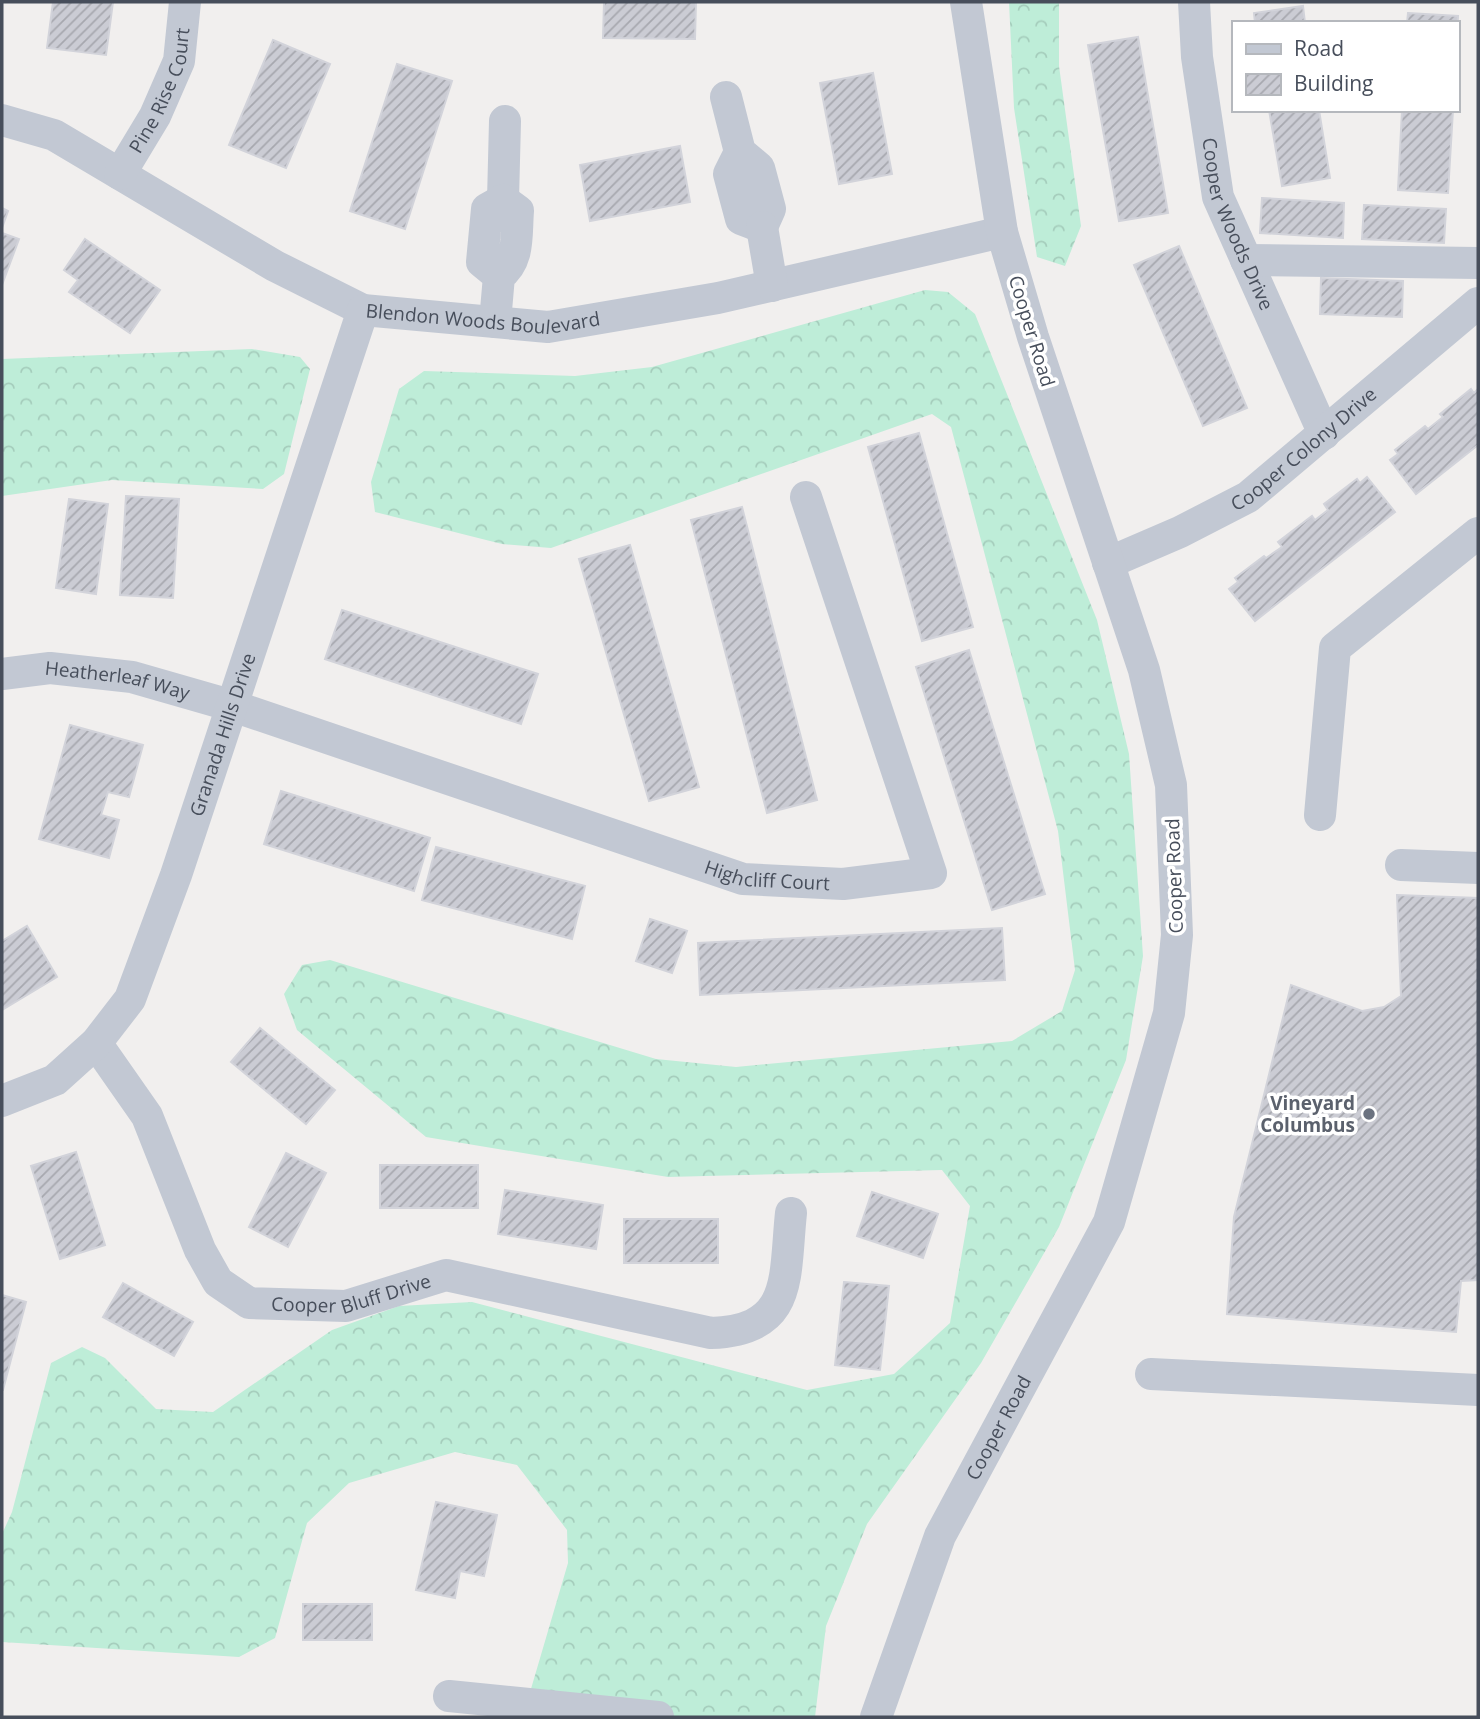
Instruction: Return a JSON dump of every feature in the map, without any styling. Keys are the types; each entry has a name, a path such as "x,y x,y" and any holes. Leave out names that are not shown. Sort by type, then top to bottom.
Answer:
{"street":[{"name":"Pine Rise Court","path":"120,174 155,116 179,61 186,2"},
{"name":"Cooper Road","path":"876,1717 940,1536 1109,1222 1169,1013 1177,935 1171,785 1144,670 1033,337 1002,232 966,2"},
{"name":"Cooper Woods Drive","path":"1194,2 1197,57 1218,197 1324,434"},
{"path":"726,97 740,152 729,174 741,219 762,227 772,286"},
{"name":"Blendon Woods Boulevard","path":"2,120 54,135 275,265 363,310 548,327 718,298 1002,232"},
{"path":"495,322 499,276 510,268 514,258 518,211 503,200 505,121"},
{"path":"1246,260 1478,262"},
{"name":"Cooper Colony Drive","path":"1108,563 1180,532 1248,497 1478,303"},
{"name":"Granada Hills Drive","path":"2,1101 55,1080 96,1043 130,999 176,875 363,310"},
{"name":"Highcliff Court","path":"233,706 743,879 843,884 931,873 806,497"},
{"path":"1320,815 1335,648 1478,533"},
{"name":"Heatherleaf Way","path":"2,674 50,668 132,677 233,706"},
{"path":"1401,865 1478,868"},
{"name":"Cooper Bluff Drive","path":"96,1043 147,1116 200,1250 218,1282 249,1303 346,1306 446,1275 711,1333 739,1332 765,1319 782,1296 791,1213"},
{"path":"1151,1374 1478,1390"},
{"path":"449,1696 658,1717"}],"green space":[{"path":"1009,2 1059,2 1059,66 1081,226 1065,266 1037,257 1014,108"},
{"path":"925,290 948,292 975,314 1097,620 1129,754 1143,956 1126,1060 1059,1227 981,1363 867,1524 826,1626 815,1717 533,1717 528,1699 568,1563 567,1530 517,1465 455,1452 349,1483 307,1523 275,1638 239,1657 2,1642 2,1534 12,1512 51,1363 82,1347 105,1358 156,1409 213,1412 332,1330 399,1306 472,1302 807,1390 894,1374 950,1323 970,1206 942,1170 668,1177 426,1137 297,1030 284,994 302,965 330,960 656,1059 736,1067 1012,1041 1062,1011 1075,970 1058,831 951,427 932,414 551,548 502,544 375,512 371,482 399,389 424,371 575,376 652,367"},
{"path":"252,349 300,357 310,369 284,474 263,489 112,480 2,496 2,359"}],"building":[{"path":"53,2 113,2 106,55 47,48"},
{"path":"604,2 696,2 695,39 603,38"},
{"path":"1303,6 1305,21 1255,21 1254,13"},
{"path":"1408,13 1458,16 1458,21 1407,21"},
{"path":"1138,37 1168,213 1119,221 1088,45"},
{"path":"273,40 330,64 286,168 229,145"},
{"path":"397,64 452,81 405,229 350,211"},
{"path":"873,73 892,174 839,184 820,83"},
{"path":"1269,112 1319,112 1330,178 1282,186"},
{"path":"1402,112 1453,112 1448,193 1398,190"},
{"path":"680,146 690,202 590,221 580,165"},
{"path":"1262,198 1344,203 1343,238 1260,233"},
{"path":"1364,205 1446,209 1444,243 1362,239"},
{"path":"2,208 8,211 2,228"},
{"path":"2,233 19,239 2,285"},
{"path":"85,239 160,290 130,333 69,292 78,280 64,270"},
{"path":"1179,246 1247,408 1203,426 1134,265"},
{"path":"1321,278 1403,281 1402,317 1320,314"},
{"path":"1471,389 1474,393 1478,389 1478,445 1416,494 1390,460 1398,454 1395,450 1425,426 1428,429 1443,417 1440,414"},
{"path":"919,433 973,627 922,641 868,447"},
{"path":"1367,477 1395,512 1255,621 1229,589 1238,582 1235,578 1264,556 1266,558 1282,547 1278,542 1312,516 1315,520 1328,510 1324,504 1357,479 1360,483"},
{"path":"126,496 179,499 173,598 120,595"},
{"path":"69,499 108,504 96,594 56,588"},
{"path":"742,507 817,800 767,813 691,520"},
{"path":"630,545 699,787 649,801 579,559"},
{"path":"342,610 538,674 521,724 325,659"},
{"path":"969,650 1045,894 992,910 916,667"},
{"path":"70,725 143,745 129,797 108,792 101,815 119,820 109,858 39,839"},
{"path":"281,791 430,838 414,891 264,844"},
{"path":"436,847 585,886 572,939 422,900"},
{"name":"Vineyard Columbus","path":"1397,895 1478,898 1478,1280 1461,1281 1456,1332 1227,1314 1234,1217 1291,985 1362,1011 1384,1007 1401,996"},
{"path":"650,919 687,931 672,973 636,961"},
{"path":"27,926 57,977 2,1010 2,941"},
{"path":"1002,928 1005,980 700,995 698,943"},
{"path":"260,1028 335,1090 306,1124 231,1062"},
{"path":"76,1152 105,1245 60,1259 31,1166"},
{"path":"286,1153 326,1173 288,1247 249,1227"},
{"path":"380,1165 478,1165 478,1208 380,1208"},
{"path":"505,1190 603,1205 596,1249 498,1234"},
{"path":"872,1192 938,1214 923,1258 857,1236"},
{"path":"624,1219 718,1219 718,1263 624,1263"},
{"path":"844,1282 889,1286 880,1370 835,1365"},
{"path":"123,1283 193,1322 174,1356 103,1317"},
{"path":"2,1295 26,1302 3,1390 2,1390"},
{"path":"436,1502 497,1515 484,1576 460,1571 455,1598 416,1590"},
{"path":"303,1604 372,1604 372,1640 303,1640"}],"place":[{"name":"Vineyard Columbus","path":"1369,1114"}]}
